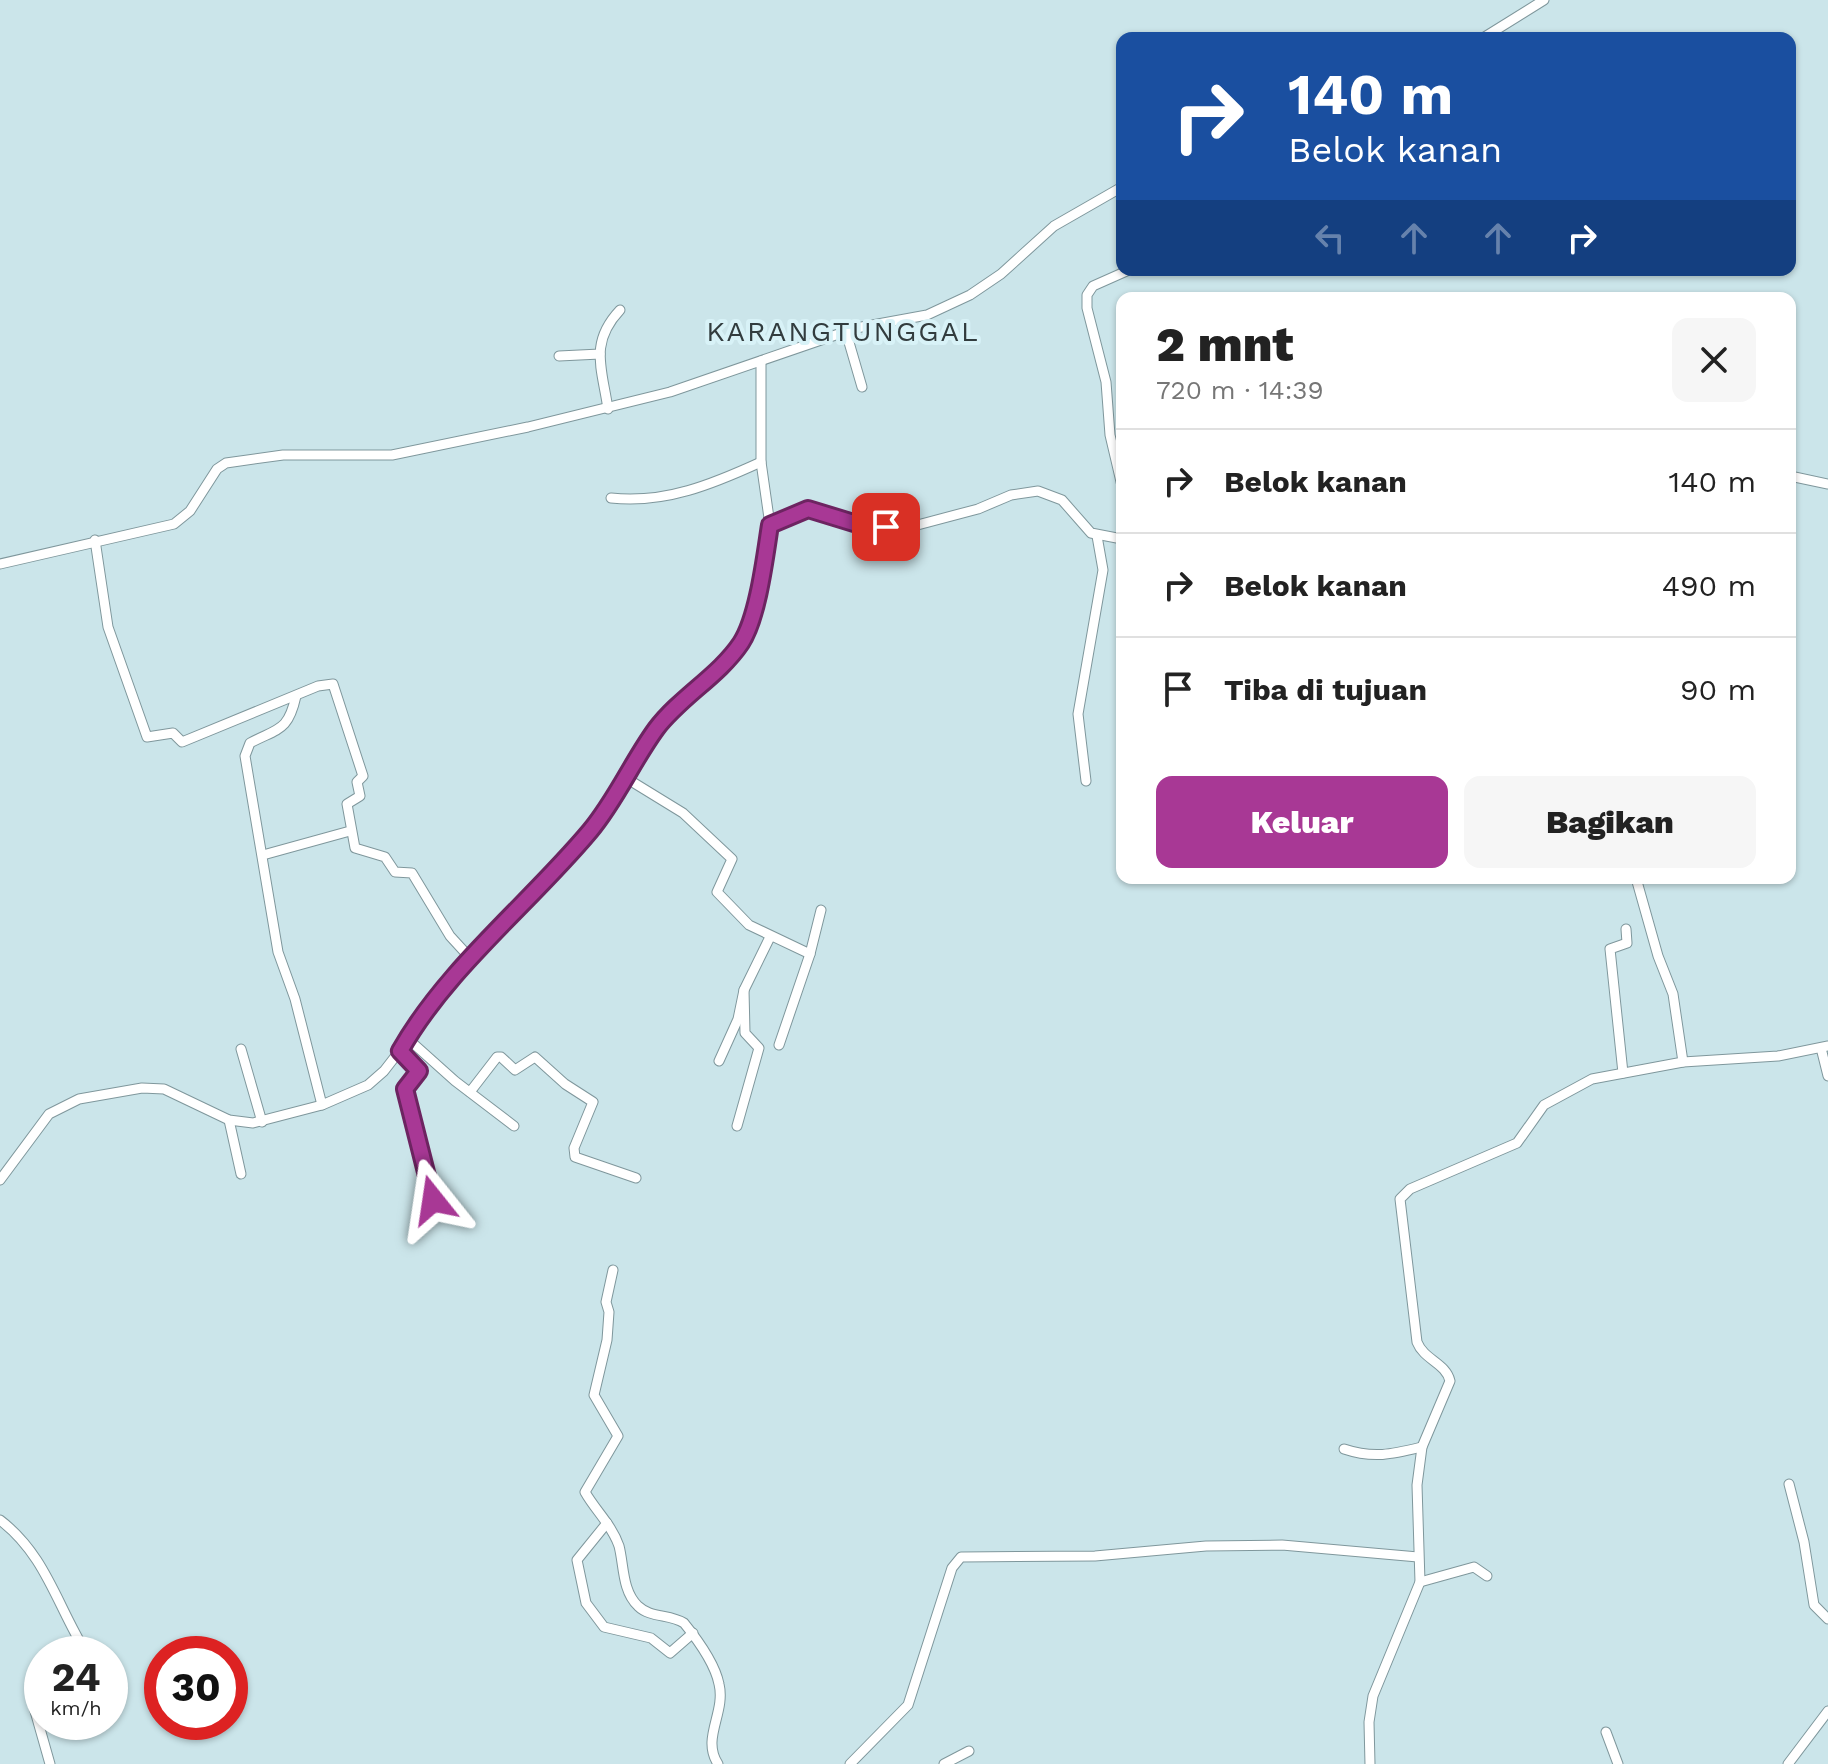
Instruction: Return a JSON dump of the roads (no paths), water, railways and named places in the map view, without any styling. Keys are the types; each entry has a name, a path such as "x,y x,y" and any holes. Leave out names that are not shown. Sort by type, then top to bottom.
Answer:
{"street":[{"path":"1493,32 1544,0"},
{"path":"0,564 95,540 149,533 174,524 190,511 217,469 226,463 283,455 392,455 608,409 846,332 927,315 950,306 1001,274 1054,226 1116,190"},
{"path":"1116,276 1093,286 1086,300 1106,382 1110,435 1116,460"},
{"path":"608,409 600,354 601,335 620,310"},
{"path":"846,332 862,387"},
{"path":"559,356 600,354"},
{"path":"0,1180 49,1114 79,1099 142,1088 164,1089 229,1120 262,1122 322,1105 368,1085 400,1051 407,1038 472,960 590,831 643,749 678,704 741,642 750,622 770,525 761,462 761,361"},
{"path":"611,498 646,499 688,492 761,462"},
{"path":"1796,477 1828,484"},
{"path":"770,525 808,509 867,527 910,527 978,509 1011,495 1038,491 1062,500 1086,529 1097,536 1116,538"},
{"path":"1086,781 1078,714 1103,570 1097,536"},
{"path":"95,540 108,627 147,737 173,733 182,742 323,684 336,687 342,718 363,777 357,782 360,796 347,804 356,849 385,857 395,872 412,873 448,933 472,960"},
{"path":"296,696 291,716 283,728 250,743 246,753 278,952 295,999 322,1105"},
{"path":"626,778 683,813 732,859 732,865 718,883 718,893 740,919 770,937 810,954"},
{"path":"263,855 350,831"},
{"path":"1638,884 1653,942 1673,994 1683,1062"},
{"path":"779,1045 810,954 821,910"},
{"path":"1623,1073 1610,949 1627,943 1626,929"},
{"path":"719,1061 738,1019 744,990 770,937"},
{"path":"737,1126 759,1048 745,1033 744,990"},
{"path":"407,1038 514,1126"},
{"path":"1370,1764 1369,1722 1373,1696 1420,1582 1417,1485 1422,1447 1450,1381 1448,1372 1421,1351 1417,1342 1400,1199 1410,1189 1519,1141 1534,1115 1563,1092 1592,1079 1683,1062 1778,1056 1825,1047 1828,1076"},
{"path":"241,1049 262,1122"},
{"path":"400,1051 419,1069 405,1088 433,1200"},
{"path":"470,1092 497,1057 501,1057 514,1070 535,1057 565,1084 593,1102 574,1148 575,1157 636,1178"},
{"path":"229,1120 241,1174"},
{"path":"613,1270 606,1302 609,1312 607,1340 594,1395 618,1436 586,1486 593,1504 618,1543 624,1580 634,1602 647,1612 675,1617 693,1633 720,1685 718,1718 710,1746 718,1764"},
{"path":"1344,1449 1377,1456 1400,1455 1422,1447"},
{"path":"1789,1484 1804,1542 1814,1605 1828,1619"},
{"path":"0,1520 41,1561 74,1636"},
{"path":"607,1523 580,1553 576,1564 582,1595 598,1621 606,1629 651,1638 670,1653 693,1633"},
{"path":"850,1764 908,1705 952,1568 961,1557 1095,1556 1206,1546 1282,1545 1418,1557"},
{"path":"1420,1582 1474,1567 1487,1576"},
{"path":"1788,1764 1828,1711"},
{"path":"1606,1732 1618,1764"},
{"path":"43,1740 50,1764"},
{"path":"944,1764 969,1751"}],"district":[{"name":"KARANGTUNGGAL","path":"843,331"}]}
